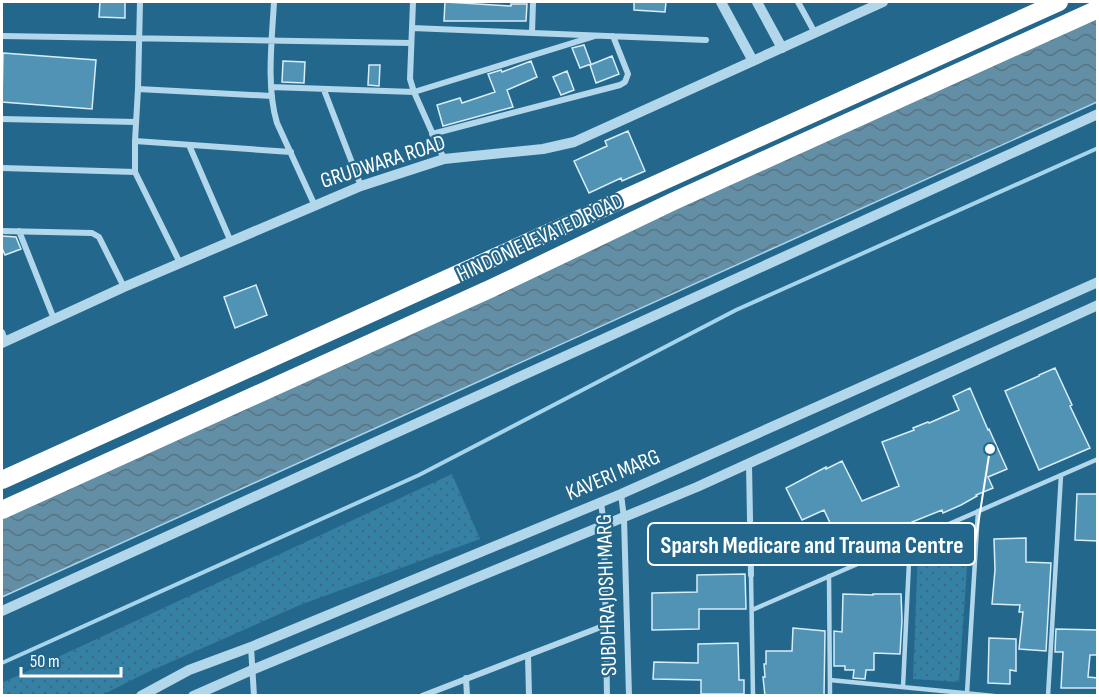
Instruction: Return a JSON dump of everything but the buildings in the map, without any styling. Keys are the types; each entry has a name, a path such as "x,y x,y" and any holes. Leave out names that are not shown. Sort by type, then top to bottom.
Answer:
{"highway":[{"name":"HINDON ELEVATED ROAD","path":"2,480 1059,2"},
{"name":"HINDON ELEVATED ROAD","path":"2,510 492,288 674,201 1098,9"}],"street":[{"path":"140,2 135,172 180,263"},
{"path":"274,2 273,111 315,206"},
{"path":"413,2 410,79 444,159"},
{"path":"532,33 533,2"},
{"path":"721,2 753,61"},
{"path":"757,2 782,48"},
{"path":"798,2 815,33"},
{"name":"GRUDWARA ROAD","path":"3,339 361,186 444,159 543,149 574,142 883,2"},
{"path":"412,28 706,40"},
{"path":"2,36 411,43"},
{"path":"272,87 414,92 595,36"},
{"path":"432,134 620,85 625,82 627,74 613,36"},
{"path":"138,89 272,96"},
{"path":"324,90 361,186"},
{"path":"2,611 1098,114"},
{"path":"2,119 136,122"},
{"path":"135,141 291,152"},
{"path":"189,145 231,242"},
{"path":"2,168 135,172"},
{"path":"2,231 96,234 124,287"},
{"path":"19,231 54,319"},
{"name":"KAVERI MARG","path":"141,696 189,670 251,647 621,494 1098,282"},
{"name":"KAVERI MARG","path":"195,695 697,487 1098,305"},
{"path":"749,464 751,576"},
{"name":"SUBDHRA JOSHI MARG","path":"621,494 624,518 629,696"},
{"name":"SUBDHRA JOSHI MARG","path":"601,502 604,526 607,696"},
{"path":"422,696 606,625"},
{"path":"251,647 254,696"},
{"path":"528,655 529,696"},
{"path":"466,678 467,696"}],"lane":[{"path":"752,610 1098,459"},
{"path":"1048,696 1061,475"},
{"path":"967,693 978,511"},
{"path":"903,687 910,541"},
{"path":"751,576 753,696"},
{"path":"829,576 830,696"},
{"path":"830,680 994,696"}],"shaded area":[{"path":"452,474 480,539 300,605 148,672 102,695 2,695 2,683"},
{"path":"970,525 959,682 913,679 918,549"}],"water":[{"path":"1097,10 1097,102 2,597 2,503"}],"waterway":[{"path":"2,663 419,475 736,310 1098,148"}],"place":[{"name":"Sparsh Medicare and Trauma Centre","path":"990,449"}]}
